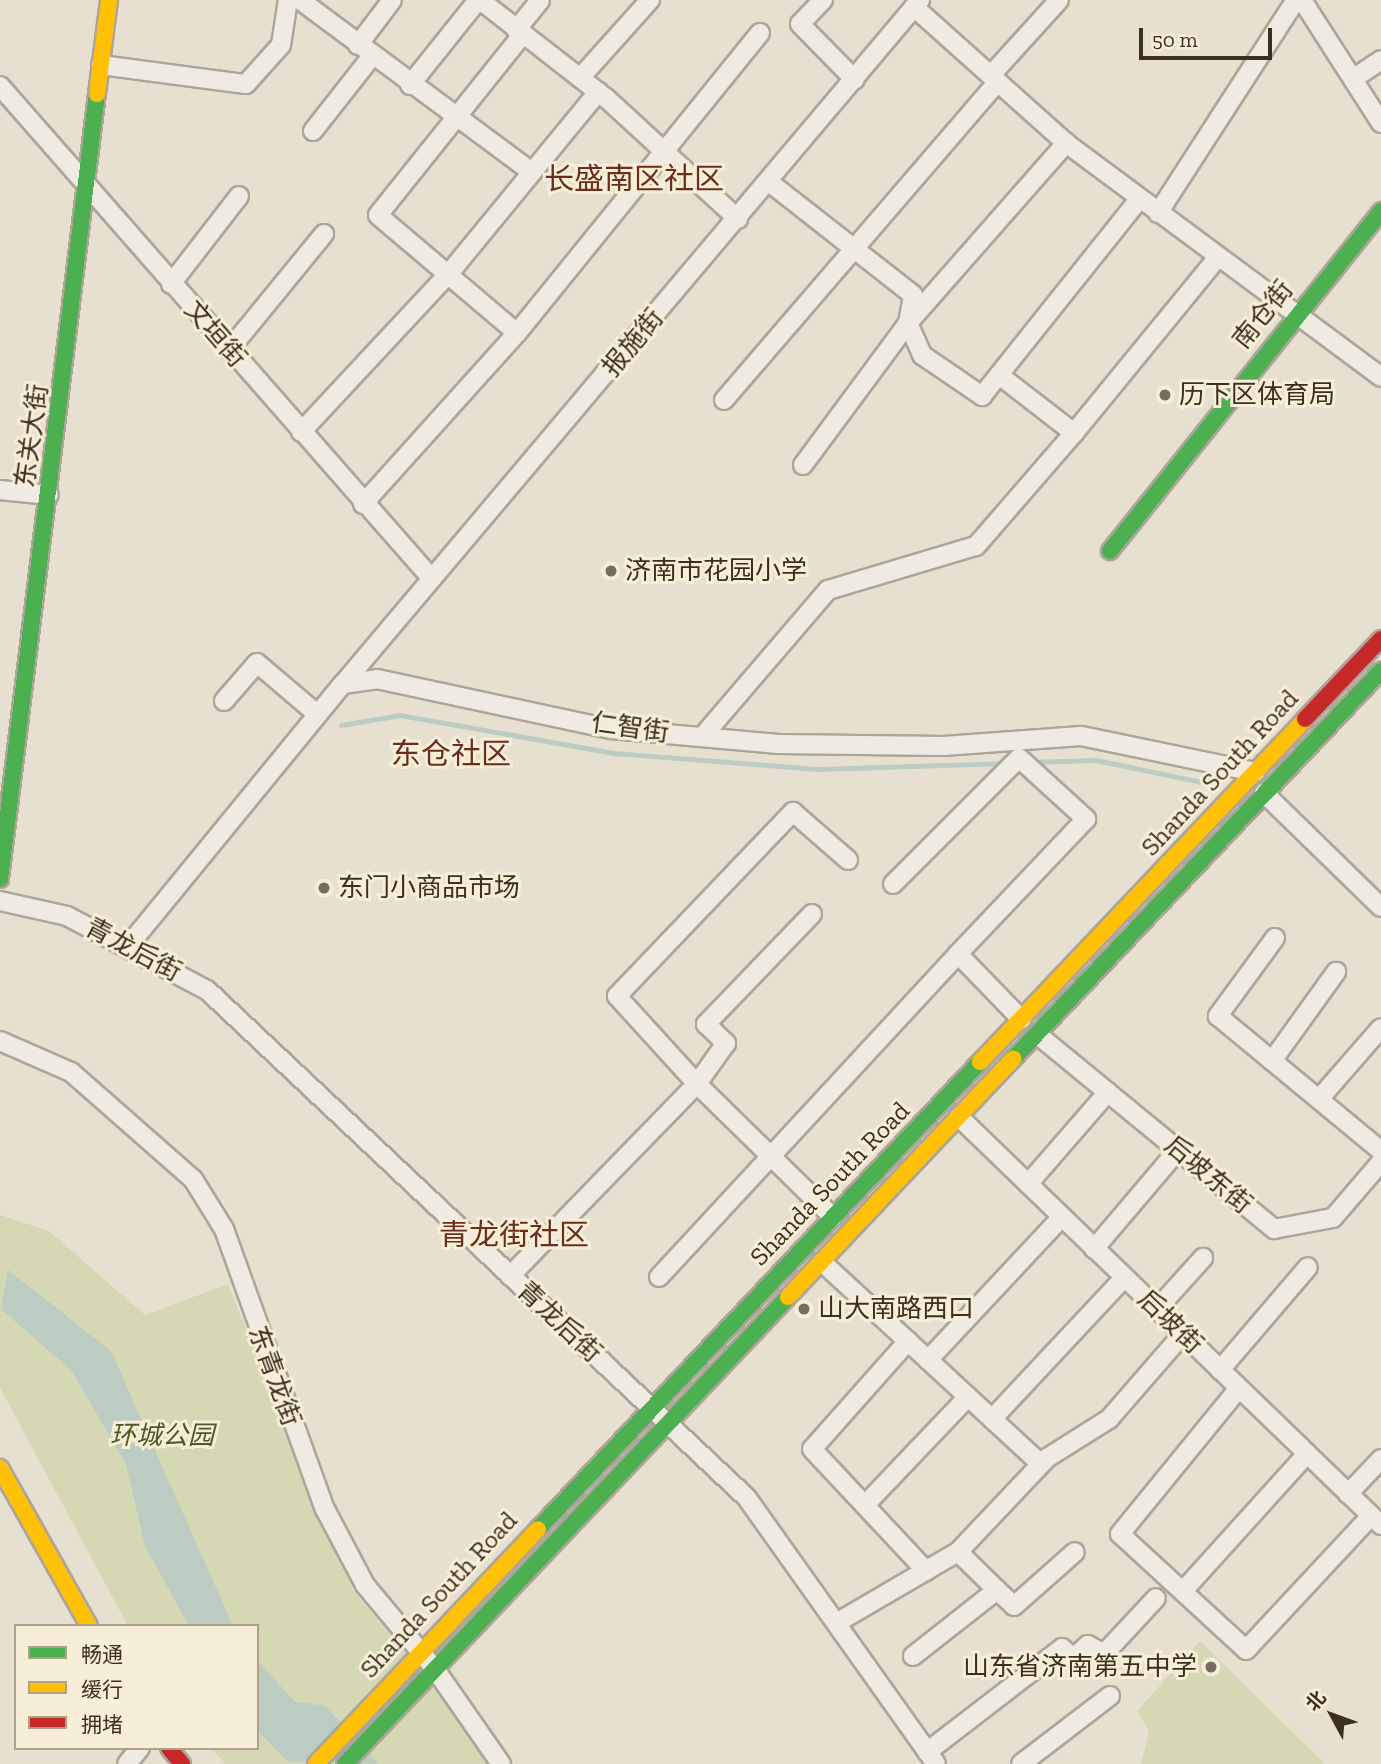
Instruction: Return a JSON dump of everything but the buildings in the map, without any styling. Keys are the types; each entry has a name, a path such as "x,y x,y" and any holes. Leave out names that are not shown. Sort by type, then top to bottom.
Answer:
{"main road":[{"name":"东关大街","path":"0,879 6,800 49,495 88,191 109,0"},
{"name":"南仓街","path":"1110,551 1293,316 1381,211"},
{"name":"Shanda South Road","path":"316,1764 416,1654 1381,639"},
{"name":"Shanda South Road","path":"345,1764 1381,671"},
{"path":"0,1468 88,1624"},
{"path":"171,1750 182,1764"}],"street":[{"path":"101,65 246,84 281,45 288,0"},
{"path":"300,0 455,120 532,172"},
{"path":"313,131 365,50 392,0"},
{"path":"410,85 479,0 598,92 738,219"},
{"path":"517,333 451,271 378,215 455,120 540,0"},
{"path":"580,78 650,0"},
{"path":"823,0 800,24 855,80"},
{"path":"723,400 855,248 1059,0"},
{"path":"1158,213 1304,1 1381,123"},
{"path":"917,3 1066,143 1293,316 1381,377"},
{"name":"报施街","path":"343,684 738,219 917,3"},
{"path":"363,504 517,333 760,33"},
{"path":"1353,79 1381,60"},
{"name":"文垣街","path":"1,89 363,504 432,579"},
{"path":"302,432 451,271 598,92"},
{"path":"803,466 908,323 1066,143"},
{"path":"769,182 913,295 908,323 922,355 982,396 1139,199"},
{"path":"171,284 239,196"},
{"path":"229,350 324,234"},
{"path":"702,737 828,590 976,546 1074,433 1217,258"},
{"path":"999,375 1074,433"},
{"path":"0,490 49,495"},
{"path":"224,701 257,663 317,714"},
{"name":"仁智街","path":"343,684 377,679 611,729 702,737 944,746 1081,736 1255,772"},
{"path":"129,945 343,684"},
{"path":"659,1277 768,1155 1086,819 1019,758 893,884"},
{"path":"1264,793 1381,907"},
{"path":"833,1217 697,1084 617,996 793,811 848,860"},
{"name":"青龙后街","path":"0,901 67,916 129,945 207,990 747,1498 838,1622 932,1758"},
{"path":"510,1276 697,1084 726,1044 706,1024 813,914"},
{"path":"1275,938 1218,1016 1381,1151"},
{"path":"958,954 1021,1019"},
{"path":"1272,1061 1336,972"},
{"path":"1319,1100 1381,1028"},
{"name":"后坡东街","path":"1038,1035 1274,1229 1333,1218 1381,1162"},
{"name":"东青龙街","path":"0,1041 71,1072 193,1179 224,1230 325,1508 365,1585 501,1764"},
{"path":"1028,1184 1108,1092"},
{"name":"后坡街","path":"959,1117 1376,1520"},
{"path":"1094,1249 1178,1150"},
{"path":"928,1360 1062,1217"},
{"path":"1157,1309 1203,1258"},
{"path":"822,1262 1041,1464"},
{"path":"1220,1370 1308,1267"},
{"path":"992,1419 1124,1278"},
{"path":"838,1622 958,1552 1041,1464 1109,1419 1182,1334"},
{"path":"908,1341 812,1449 926,1571"},
{"path":"1236,1393 1120,1534 1246,1650 1376,1520"},
{"path":"865,1505 968,1397"},
{"path":"1183,1591 1307,1454"},
{"path":"1349,1494 1381,1459"},
{"path":"958,1552 1014,1606 1075,1552"},
{"path":"913,1656 997,1590"},
{"path":"932,1758 1062,1648 1073,1658 1088,1645 1104,1654 1156,1598"},
{"path":"1021,1764 1110,1696"},
{"path":"127,1764 138,1750"}],"green space":[{"name":"环城公园","path":"0,1215 49,1231 145,1315 228,1284 354,1592 500,1764 225,1764 214,1750 259,1750 259,1624 127,1624 0,1388"},
{"name":"山东省济南第五中学","path":"1200,1641 1325,1764 1141,1764 1149,1731 1137,1711"}],"shaded area":[{"path":"8,1270 111,1351 232,1624 188,1624 145,1546 126,1464 71,1370 1,1309"},
{"path":"259,1662 294,1701 325,1706 379,1764 287,1761 259,1732"}],"waterway":[{"path":"341,725 400,715 614,753 819,769 1006,763"},
{"path":"1030,762 1096,760 1216,785"}],"traffic: fast":[{"path":"0,879 97,94"},
{"path":"1110,551 1381,211"},
{"path":"1013,1059 1381,671"},
{"path":"538,1529 980,1062"},
{"path":"345,1764 788,1297"}],"traffic: slow":[{"path":"97,94 109,0"},
{"path":"980,1062 1305,719"},
{"path":"788,1297 1013,1059"},
{"path":"0,1468 88,1624"},
{"path":"316,1764 538,1529"}],"traffic: jam":[{"path":"1305,719 1381,639"},
{"path":"171,1750 182,1764"}],"place":[{"name":"历下区体育局","path":"1165,395"},
{"name":"济南市花园小学","path":"611,571"},
{"name":"东门小商品市场","path":"324,888"},
{"name":"山大南路西口","path":"804,1309"},
{"name":"山东省济南第五中学","path":"1211,1667"}],"district":[{"name":"长盛南区社区","path":"634,179"},
{"name":"东仓社区","path":"451,754"},
{"name":"青龙街社区","path":"514,1235"}]}
